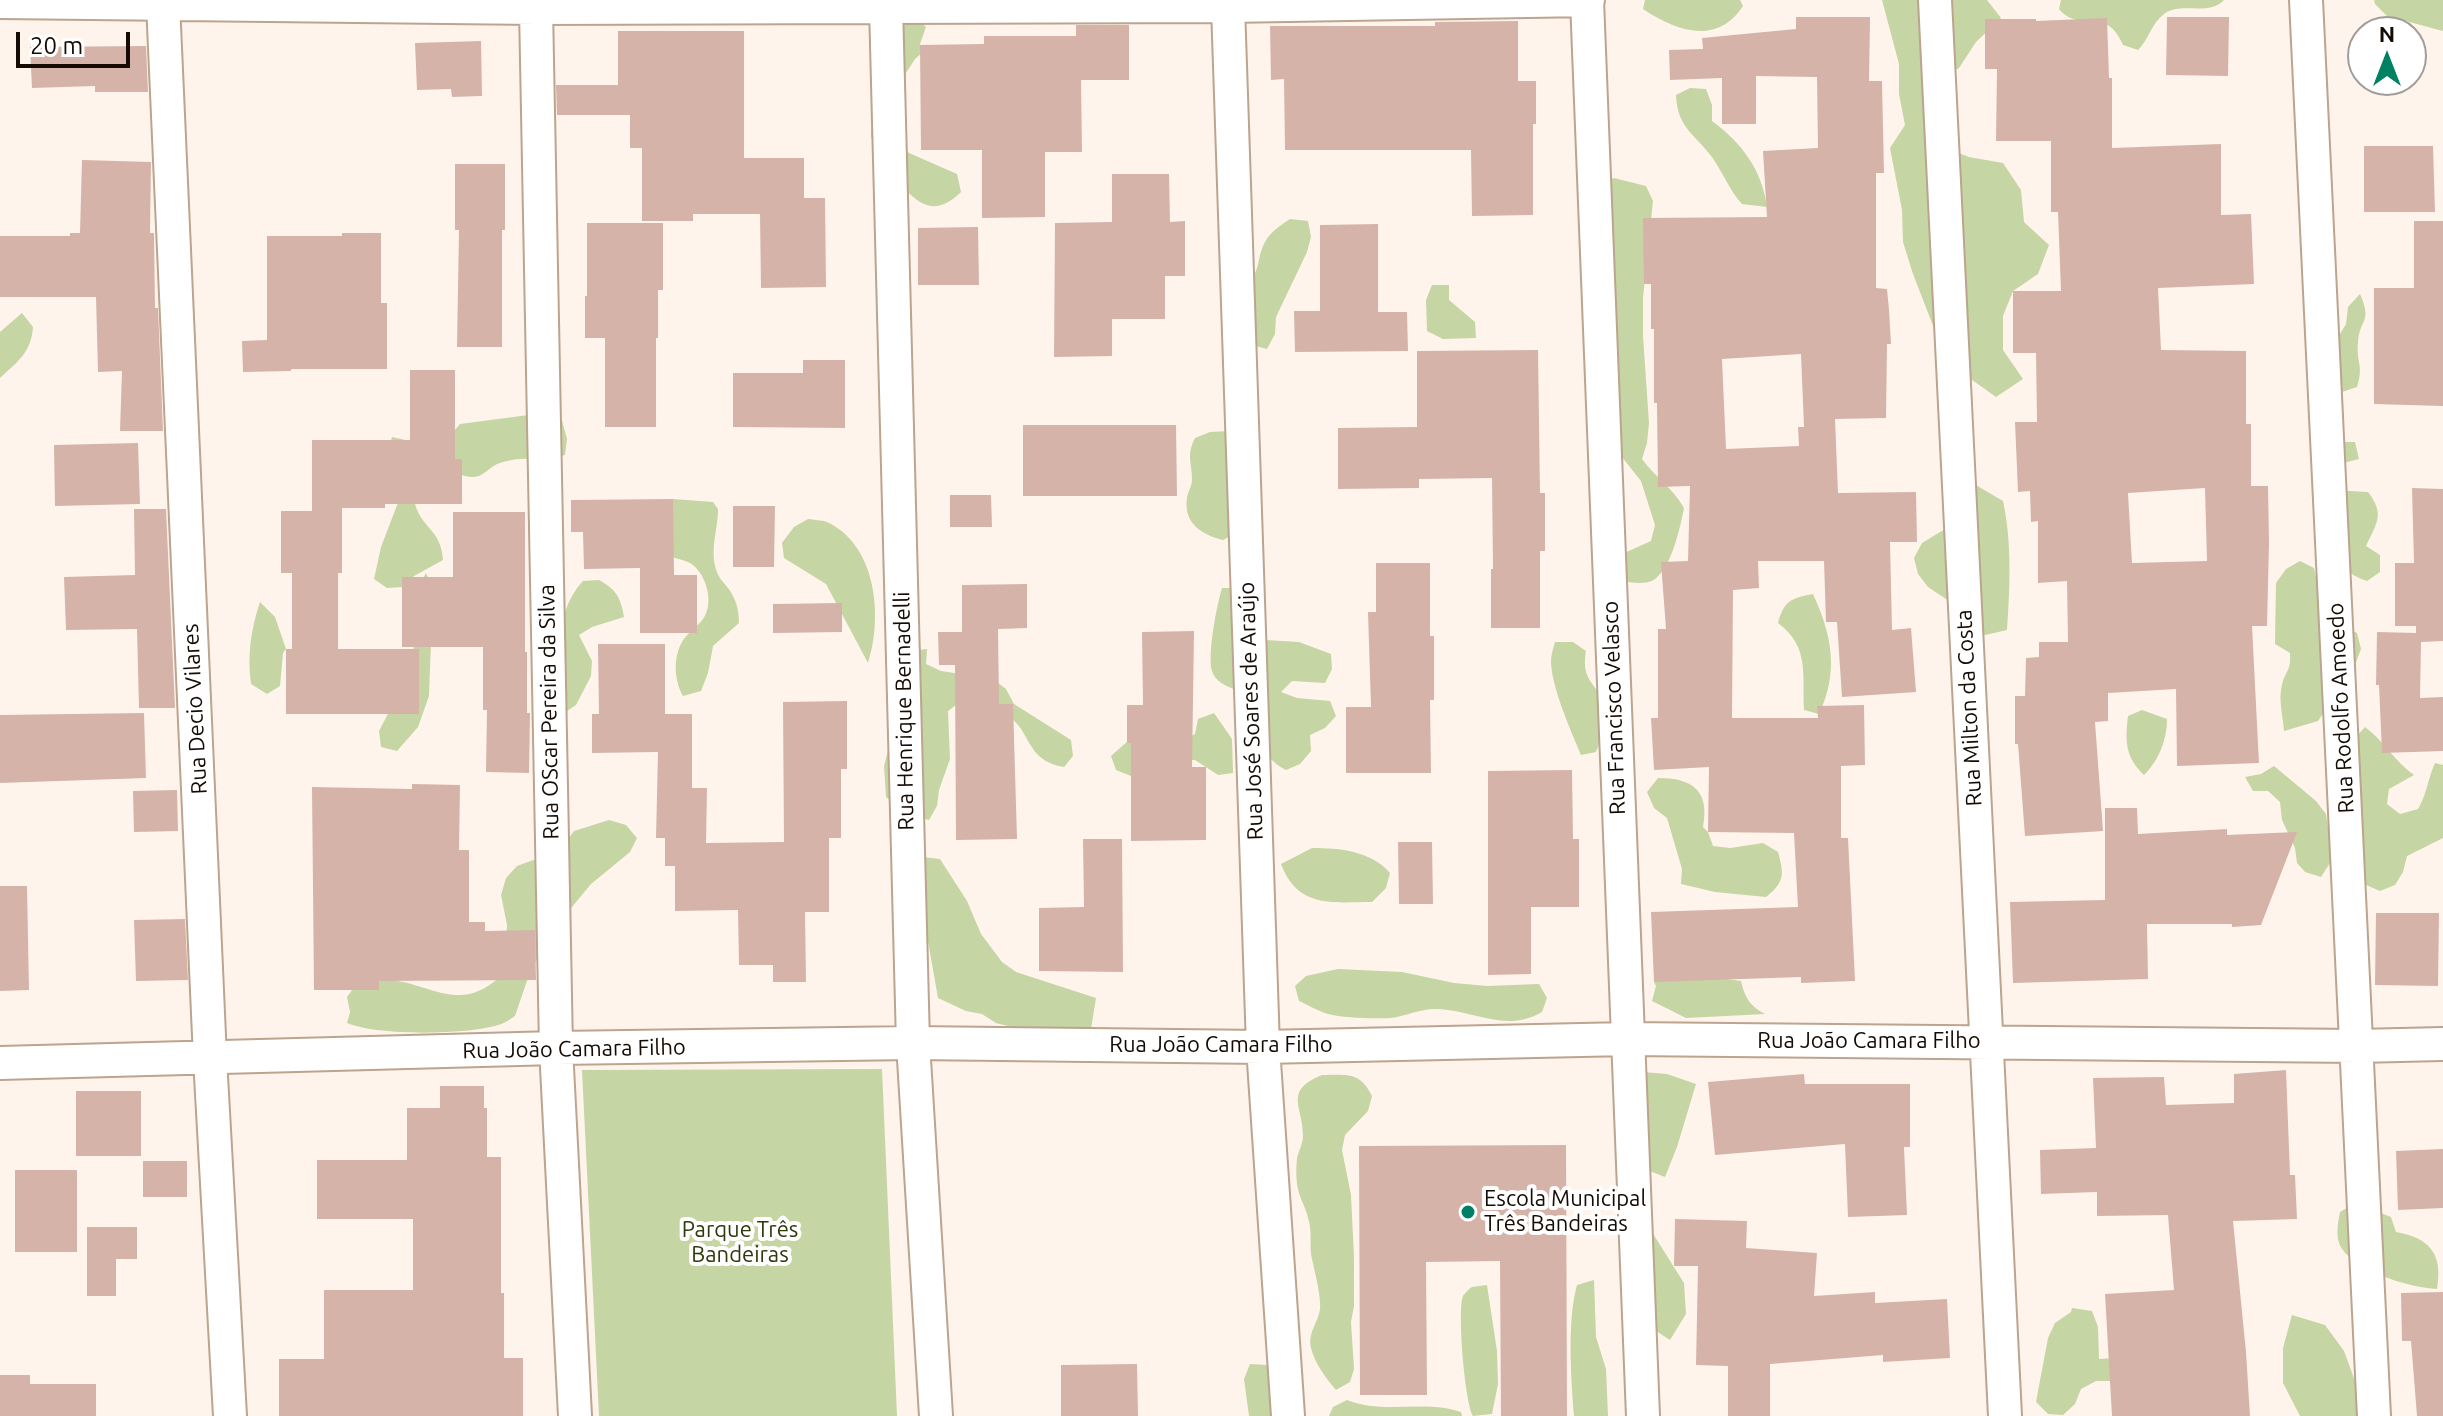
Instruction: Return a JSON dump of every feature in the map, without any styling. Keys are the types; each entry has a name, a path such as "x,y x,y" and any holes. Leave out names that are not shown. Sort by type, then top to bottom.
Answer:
{"street":[{"path":"0,2 536,8 1228,6 1588,0"},
{"name":"Rua Francisco Velasco","path":"1588,0 1643,1416"},
{"name":"Rua Milton da Costa","path":"1935,0 2005,1416"},
{"name":"Rua Rodolfo Amoedo","path":"2306,0 2374,1416"},
{"name":"Rua Decio Vilares","path":"163,3 210,1058 230,1416"},
{"name":"Rua Henrique Bernadelli","path":"886,6 913,1043 936,1416"},
{"name":"Rua José Soares de Araújo","path":"1228,6 1263,1047 1288,1416"},
{"name":"Rua OScar Pereira da Silva","path":"536,8 556,1048 575,1416"},
{"name":"Rua João Camara Filho","path":"0,1063 556,1048 913,1043 1263,1047 1627,1039 2358,1046 2443,1044"}],"green space":[{"path":"1645,0 1740,0 1743,6 1733,19 1721,26 1696,31 1656,17 1643,9"},
{"path":"1882,0 1987,0 2001,18 1976,42 1959,68 1933,82 1938,145 1969,157 2003,163 2021,190 2024,222 2049,245 2038,274 2013,291 2003,316 2003,350 2023,379 1996,397 1947,362 1903,242 1902,210 1890,148 1905,125 1899,94 1899,64"},
{"path":"2061,0 2224,0 2210,8 2171,10 2164,14 2138,50 2123,45 2116,33 2101,22 2067,16 2059,9"},
{"path":"2374,0 2443,0 2443,31 2427,27 2427,16 2387,16"},
{"path":"914,16 926,27 920,44 923,52 906,73 898,140 909,153 957,174 961,192 942,205 925,204 909,193 888,167 871,137 875,29"},
{"path":"1690,88 1706,89 1712,105 1712,121 1749,158 1761,181 1767,207 1742,204 1714,160 1684,124 1676,95"},
{"path":"1614,178 1646,186 1653,201 1643,298 1649,423 1642,459 1684,508 1666,565 1655,579 1644,583 1624,581 1622,554 1651,541 1655,525 1641,481 1618,452 1599,185"},
{"path":"1290,219 1308,221 1311,237 1276,317 1275,334 1267,349 1252,345 1247,285 1255,274 1267,238"},
{"path":"1432,285 1449,285 1449,300 1475,322 1476,338 1443,339 1427,331 1426,300"},
{"path":"2360,294 2365,316 2359,335 2360,374 2357,387 2342,392 2331,390 2337,339 2346,324 2348,307"},
{"path":"22,313 33,327 30,344 0,378 0,332"},
{"path":"560,413 567,439 565,455 508,461 496,464 476,477 454,471 448,438 460,424"},
{"path":"1229,431 1236,533 1223,540 1201,531 1191,521 1187,498 1192,480 1190,454 1195,438 1210,432"},
{"path":"392,437 410,441 415,504 439,542 443,560 414,576 403,587 387,588 374,579 381,547 399,500 388,452"},
{"path":"2339,442 2355,442 2359,459 2343,463 2330,474 2332,490 2368,492 2378,513 2366,546 2380,555 2380,572 2367,581 2344,569 2332,551 2328,529 2332,504 2313,462 2323,449"},
{"path":"1969,481 2003,501 2008,533 2007,630 1985,635 1967,631 1952,603 1928,587 1918,574 1914,558 1922,543 1950,526"},
{"path":"673,499 713,502 718,509 715,564 735,600 739,618 739,623 713,646 701,691 683,696 676,676 677,655 684,639 707,612 708,596 696,568 666,555 661,513"},
{"path":"808,519 827,522 844,533 857,547 866,565 875,605 873,645 868,663 826,584 784,558 782,543 794,527"},
{"path":"2300,561 2314,568 2326,607 2337,621 2357,633 2361,649 2355,665 2318,721 2284,731 2281,690 2290,653 2275,644 2276,583 2286,569"},
{"path":"426,573 433,589 429,696 418,727 397,751 381,747 379,731 402,687 413,652 418,620 418,588"},
{"path":"599,580 617,595 624,617 592,627 579,635 592,661 591,676 576,705 561,715 559,662 566,610 583,581"},
{"path":"1222,588 1239,588 1265,640 1299,642 1331,654 1332,669 1325,683 1292,681 1281,692 1297,698 1330,701 1336,716 1325,728 1310,735 1311,751 1300,764 1286,770 1276,764 1261,746 1236,690 1219,681 1212,671 1215,617"},
{"path":"1813,594 1825,624 1831,654 1829,683 1819,714 1804,710 1800,652 1788,632 1778,623 1790,602"},
{"path":"260,602 275,617 286,649 280,686 267,694 251,684 249,663"},
{"path":"1555,642 1573,642 1586,651 1588,677 1601,698 1604,712 1596,752 1581,755 1562,708 1552,671"},
{"path":"927,649 926,664 941,671 993,679 1006,689 1014,704 1071,740 1073,756 1064,767 1051,763 1034,751 1014,720 987,710 956,705 948,711 950,759 937,806 929,820 891,801 886,797 884,766 896,737 910,651"},
{"path":"2142,710 2167,719 2161,749 2144,775 2133,762 2127,741 2128,716"},
{"path":"1214,713 1232,739 1233,773 1218,775 1195,760 1161,760 1131,776 1116,770 1111,756 1129,740 1180,742 1195,734 1198,719"},
{"path":"2365,727 2414,775 2389,789 2387,804 2400,814 2418,809 2435,763 2443,765 2443,838 2407,856 2403,872 2395,885 2380,891 2364,884 2354,739"},
{"path":"2274,766 2316,801 2326,814 2330,863 2321,877 2305,872 2297,863 2295,848 2282,820 2280,802 2268,791 2253,791 2245,777 2261,774"},
{"path":"1658,778 1680,780 1701,795 1704,804 1703,827 1713,846 1730,848 1763,843 1778,852 1781,877 1777,887 1766,897 1715,892 1681,884 1682,869 1667,818 1654,808 1647,792"},
{"path":"609,820 626,825 637,838 630,852 591,884 567,913 531,969 515,1016 498,1025 444,1032 400,1032 347,1023 350,1012 347,997 362,981 384,979 460,995 474,993 489,985 505,972 507,925 501,895 506,878 517,866 563,846 574,831"},
{"path":"1312,848 1344,850 1374,860 1390,873 1386,888 1372,902 1330,902 1307,896 1288,879 1281,864"},
{"path":"923,857 940,859 967,901 981,934 1002,962 1016,972 1096,998 1091,1029 1012,1027 938,998 919,890"},
{"path":"1338,969 1402,972 1454,983 1487,986 1539,984 1547,998 1542,1012 1516,1021 1439,1009 1390,1018 1350,1017 1328,1014 1299,1001 1295,986 1306,976"},
{"path":"1672,979 1741,981 1749,1001 1765,1014 1686,1018 1652,1001 1656,986 1654,982"},
{"name":"Parque Três Bandeiras","path":"882,1069 897,1416 599,1416 582,1070"},
{"path":"1643,1072 1667,1074 1696,1084 1665,1177 1637,1166"},
{"path":"1322,1075 1357,1078 1372,1096 1368,1111 1345,1135 1342,1150 1351,1195 1354,1369 1350,1382 1336,1390 1318,1365 1311,1348 1320,1302 1309,1222 1297,1178 1297,1158 1303,1135 1299,1093 1310,1081"},
{"path":"2355,1203 2391,1217 2396,1232 2418,1239 2432,1250 2438,1266 2437,1289 2382,1276 2345,1253 2338,1235 2340,1212"},
{"path":"1650,1229 1684,1283 1686,1314 1670,1340 1642,1322"},
{"path":"1594,1280 1596,1337 1606,1369 1608,1416 1574,1416 1571,1350 1574,1299 1577,1285"},
{"path":"1487,1285 1497,1351 1498,1384 1492,1414 1473,1416 1465,1376 1461,1305 1463,1295 1471,1287"},
{"path":"2072,1308 2092,1311 2098,1327 2099,1359 2115,1358 2125,1381 2096,1381 2081,1389 2075,1404 2063,1415 2048,1414 2036,1402 2048,1338 2055,1323"},
{"path":"2292,1315 2325,1325 2344,1351 2355,1381 2368,1377 2389,1402 2391,1416 2300,1416 2283,1383 2283,1348"},
{"path":"1250,1364 1267,1365 1280,1375 1273,1416 1249,1416 1244,1379"},
{"path":"1347,1400 1376,1406 1447,1408 1461,1412 1462,1416 1329,1416 1333,1407"}],"building":[{"path":"1796,17 1870,17 1869,81 1882,81 1884,173 1876,173 1876,288 1887,289 1889,310 1891,344 1887,344 1886,418 1835,419 1838,493 1916,492 1917,542 1890,542 1892,630 1911,628 1916,692 1842,697 1837,622 1826,622 1824,561 1758,561 1759,588 1733,590 1732,718 1818,718 1817,706 1864,705 1865,765 1841,766 1841,838 1848,838 1855,981 1801,983 1801,977 1654,982 1651,912 1798,907 1794,833 1708,832 1709,767 1654,770 1651,718 1658,718 1658,629 1666,629 1661,562 1688,561 1690,486 1658,487 1654,329 1651,329 1651,284 1644,284 1643,218 1767,217 1763,151 1818,148 1817,77 1756,76 1756,124 1722,124 1722,78 1670,80 1669,50 1703,49 1702,38 1796,29","holes":["1801,354 1804,427 1798,427 1799,446 1726,449 1722,359"]},
{"path":"2167,17 2229,17 2228,76 2166,75"},
{"path":"2107,18 2109,78 2112,78 2112,148 2221,144 2221,215 2251,214 2254,284 2158,288 2161,350 2246,351 2246,424 2251,424 2251,486 2268,486 2269,543 2267,626 2252,626 2259,763 2177,766 2176,689 2108,693 2108,721 2095,722 2103,831 2025,836 2018,744 2015,744 2015,696 2025,696 2026,658 2039,657 2039,642 2068,642 2067,581 2038,583 2038,521 2031,522 2030,491 2018,492 2015,422 2037,422 2036,353 2013,353 2013,291 2061,291 2058,212 2051,212 2051,141 1996,141 1997,69 1985,69 1985,19 2036,21","holes":["2205,488 2207,561 2132,563 2128,493"]},
{"path":"1518,21 1518,81 1536,81 1533,215 1472,216 1471,150 1285,150 1284,79 1271,80 1270,26 1435,26 1435,22"},
{"path":"1076,25 1129,25 1129,80 1081,80 1082,152 1045,152 1045,217 982,218 982,150 921,150 920,45 984,44 984,36 1076,36"},
{"path":"618,31 744,31 744,158 804,158 804,198 825,198 826,287 761,288 760,214 693,214 693,221 642,221 642,148 630,148 630,115 557,115 556,85 618,85"},
{"path":"481,41 482,96 452,97 451,89 417,90 415,43"},
{"path":"146,46 148,92 95,92 95,86 32,88 30,47"},
{"path":"2364,146 2433,146 2435,212 2364,212"},
{"path":"82,160 151,162 150,233 154,233 155,308 158,308 163,431 120,431 122,371 98,372 96,297 0,297 0,236 70,236 70,233 80,233"},
{"path":"455,164 505,164 502,347 457,347 459,230 455,230"},
{"path":"1112,174 1169,174 1170,222 1185,221 1185,276 1165,276 1165,319 1112,319 1112,356 1054,357 1055,223 1112,222"},
{"path":"2414,221 2443,221 2443,406 2374,404 2374,288 2414,288"},
{"path":"587,223 663,223 663,290 658,290 656,338 656,427 605,427 605,338 585,338"},
{"path":"1378,224 1378,312 1407,312 1408,351 1295,352 1294,311 1320,311 1320,225"},
{"path":"978,227 979,285 918,285 918,228"},
{"path":"342,233 381,233 381,303 387,303 387,369 243,372 242,341 267,340 267,236 342,236"},
{"path":"1538,350 1540,493 1545,493 1545,551 1540,551 1540,628 1491,628 1492,478 1419,479 1419,488 1338,489 1338,428 1417,427 1417,351"},
{"path":"803,360 845,360 845,428 733,427 733,373 803,373"},
{"path":"410,370 455,370 455,459 462,459 462,504 385,504 385,508 342,508 338,649 419,649 419,714 286,714 286,649 292,649 292,573 281,573 281,511 312,511 312,440 410,440"},
{"path":"1023,425 1176,425 1177,496 1023,496"},
{"path":"138,443 140,504 55,506 54,445"},
{"path":"2412,488 2443,489 2443,641 2421,642 2420,698 2443,697 2443,751 2382,753 2379,685 2376,685 2377,632 2416,633 2416,626 2395,626 2395,563 2414,563"},
{"path":"950,495 991,495 992,527 950,527"},
{"path":"673,499 674,575 697,575 697,633 640,633 640,568 584,569 583,532 571,532 571,500"},
{"path":"733,506 775,506 774,567 733,567"},
{"path":"134,509 166,509 175,708 139,708 137,629 66,630 64,577 135,575"},
{"path":"453,512 525,512 529,773 486,772 487,710 483,710 483,647 402,647 402,577 453,577"},
{"path":"1376,563 1430,563 1430,636 1434,636 1434,700 1430,700 1431,773 1346,773 1346,707 1371,707 1368,612 1376,612"},
{"path":"1027,584 1027,628 998,629 999,704 1013,704 1017,839 956,840 955,665 939,665 938,632 962,632 962,585"},
{"path":"842,603 842,632 773,633 773,604"},
{"path":"1194,631 1192,767 1206,767 1206,840 1131,841 1131,743 1127,743 1127,705 1143,705 1142,632"},
{"path":"598,644 665,644 665,714 692,714 692,788 707,788 706,843 784,842 783,702 847,701 847,769 841,769 841,838 829,838 829,912 805,912 806,982 773,982 773,965 739,965 738,910 675,911 675,866 665,866 665,838 656,838 658,752 592,753 592,714 599,714"},
{"path":"144,713 146,778 0,783 0,715"},
{"path":"1572,770 1573,839 1579,839 1579,907 1531,907 1531,974 1488,975 1488,771"},
{"path":"412,784 460,785 459,850 469,850 469,922 485,922 485,931 535,930 536,980 379,981 379,990 314,990 312,787 412,789"},
{"path":"177,790 178,831 134,832 133,791"},
{"path":"2105,808 2137,808 2138,834 2227,829 2227,835 2297,832 2261,925 2147,924 2148,979 2013,983 2010,902 2105,900"},
{"path":"1083,839 1122,839 1123,972 1039,971 1039,908 1084,907"},
{"path":"1398,842 1432,842 1433,904 1399,904"},
{"path":"0,886 27,886 29,990 0,991"},
{"path":"2376,913 2439,913 2438,986 2375,985"},
{"path":"185,919 188,980 136,981 134,920"},
{"path":"2286,1070 2290,1175 2295,1175 2297,1219 2233,1221 2250,1416 2112,1416 2105,1294 2174,1290 2168,1215 2097,1216 2097,1192 2041,1194 2040,1150 2096,1148 2093,1078 2164,1077 2166,1105 2234,1103 2234,1074"},
{"path":"1804,1074 1805,1084 1910,1084 1910,1147 1904,1147 1907,1215 1848,1217 1845,1144 1715,1155 1708,1082"},
{"path":"440,1086 484,1086 487,1157 501,1157 504,1358 523,1358 523,1416 279,1416 279,1359 324,1359 324,1290 413,1290 413,1219 317,1219 317,1160 407,1160 407,1108 440,1108"},
{"path":"76,1091 141,1091 141,1156 76,1156"},
{"path":"1566,1145 1567,1416 1501,1416 1500,1261 1426,1262 1427,1395 1360,1395 1359,1146"},
{"path":"2443,1149 2443,1208 2398,1210 2396,1151"},
{"path":"143,1161 187,1161 187,1197 143,1197"},
{"path":"15,1170 77,1170 77,1252 15,1252"},
{"path":"1675,1219 1747,1221 1746,1248 1817,1253 1814,1296 1875,1292 1875,1303 1947,1299 1950,1358 1883,1362 1883,1355 1770,1364 1770,1416 1728,1416 1728,1366 1696,1365 1698,1266 1674,1266"},
{"path":"87,1227 137,1227 137,1259 116,1259 116,1296 87,1296"},
{"path":"2443,1292 2443,1416 2417,1416 2411,1341 2402,1341 2401,1293"},
{"path":"1137,1364 1138,1416 1061,1416 1061,1365"},
{"path":"0,1375 30,1375 30,1384 96,1384 96,1416 0,1416"}],"place":[{"name":"Escola Municipal Três Bandeiras","path":"1468,1212"}]}
